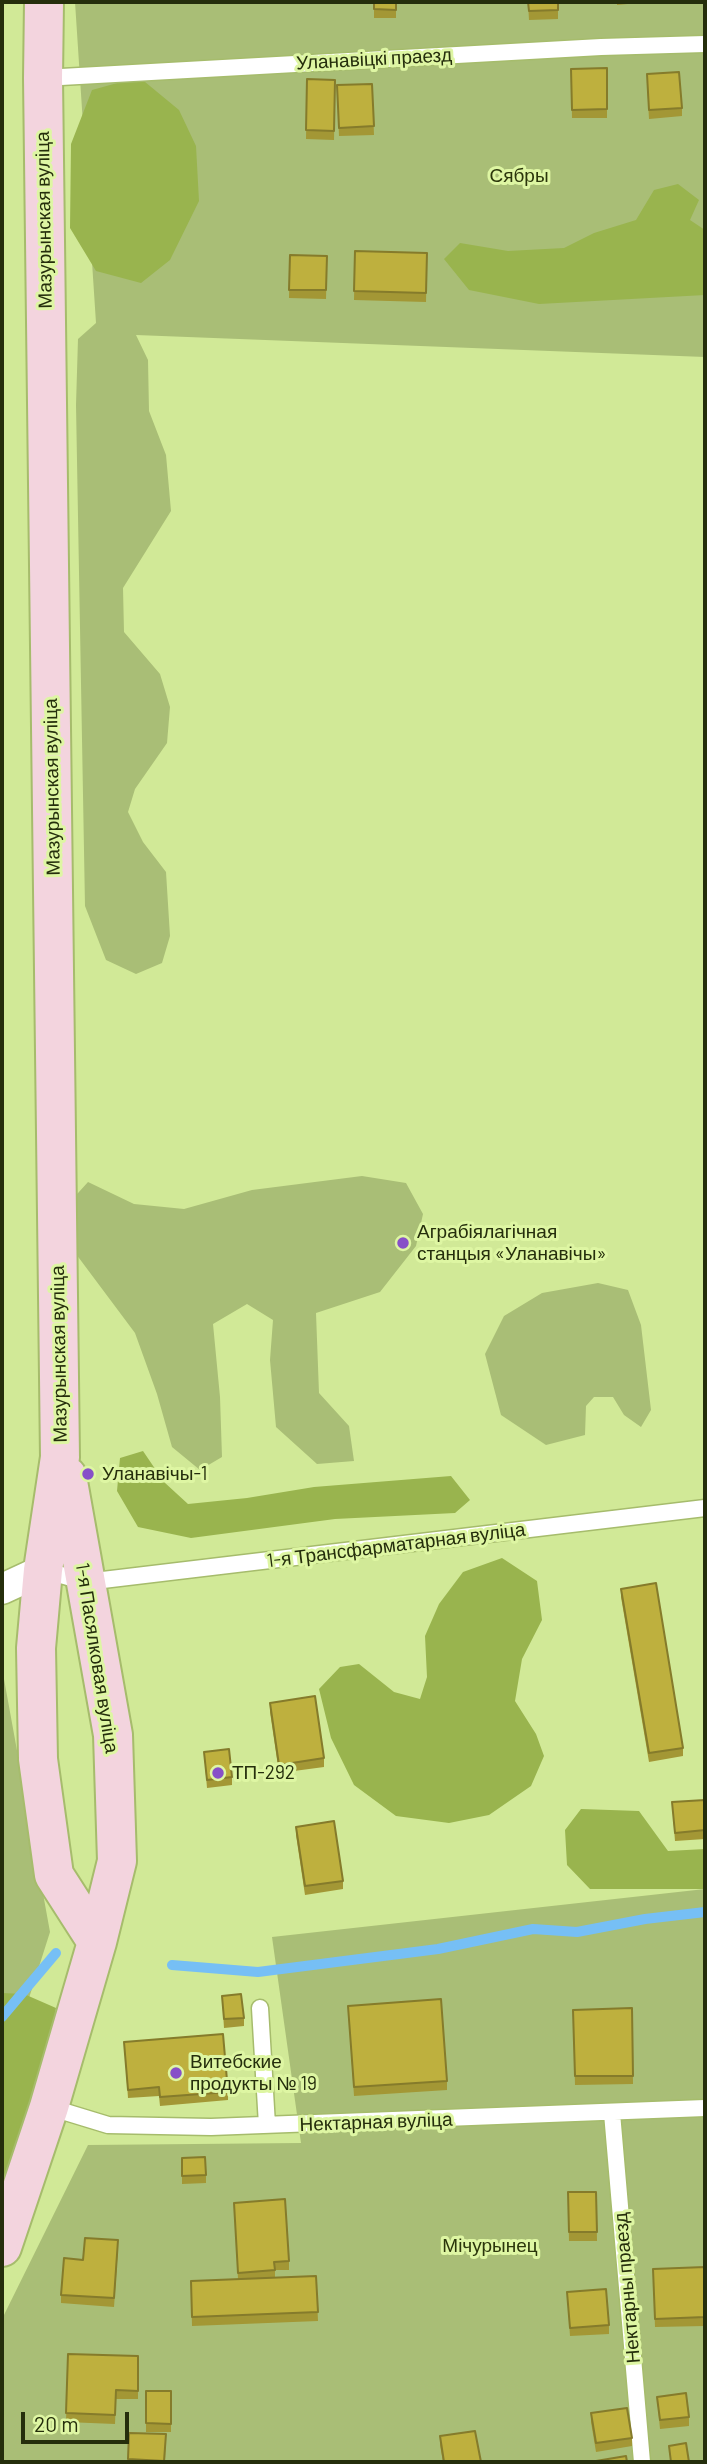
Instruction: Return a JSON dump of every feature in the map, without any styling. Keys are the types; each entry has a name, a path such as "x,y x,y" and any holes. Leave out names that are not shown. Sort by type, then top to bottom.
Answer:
{"street":[{"name":"Мазурынская вуліца","path":"43,1570 60,1457 44,2"},
{"name":"1-я Пасялковая вуліца","path":"2,2247 49,2107 97,1942 117,1861 113,1735 68,1482 60,1457"},
{"name":"1-я Пасялковая вуліца","path":"43,1570 36,1648 38,1759 54,1875 97,1942"},
{"path":"2,1588 43,1570"}],"lane":[{"name":"Уланавіцкі праезд","path":"43,78 601,47 705,44"},
{"name":"1-я Трансфарматарная вуліца","path":"86,1581 705,1508"},
{"path":"43,1570 86,1581"},
{"path":"260,2008 267,2125"},
{"name":"Нектарная вуліца","path":"49,2107 108,2125 267,2125 705,2108"},
{"name":"Нектарны праезд","path":"612,2113 642,2462"}],"green space":[{"name":"Сябры","path":"75,2 705,2 705,357 136,335 148,360 149,411 166,455 171,511 123,588 124,632 160,674 170,707 167,743 135,789 128,812 143,842 166,872 170,936 162,963 136,974 106,960 85,906 76,405 78,339 96,323"},
{"path":"139,77 179,110 196,146 199,201 170,260 141,283 96,271 70,228 71,144 92,90"},
{"path":"678,184 699,200 690,220 705,230 705,295 539,304 469,290 444,259 460,243 508,251 564,248 594,233 636,220 654,190"},
{"path":"2,1090 4,1531 2,1533"},
{"path":"362,1176 406,1183 423,1214 416,1246 380,1292 316,1313 319,1393 349,1426 354,1461 317,1464 276,1427 270,1360 273,1320 247,1304 213,1324 222,1457 200,1470 172,1447 135,1333 76,1254 69,1203 88,1182 134,1204 184,1209 252,1190"},
{"path":"598,1283 628,1290 641,1325 651,1410 641,1427 624,1415 613,1397 594,1397 586,1406 585,1435 546,1445 501,1415 485,1354 504,1316 542,1293"},
{"path":"143,1451 164,1482 188,1504 314,1487 451,1476 470,1500 455,1513 335,1519 191,1538 138,1527 117,1491 120,1458"},
{"path":"502,1558 537,1581 542,1620 522,1659 515,1701 536,1734 544,1756 531,1786 489,1815 449,1823 396,1816 354,1785 331,1738 319,1689 340,1667 359,1664 394,1692 420,1699 427,1677 425,1636 439,1604 463,1572"},
{"path":"2,1668 50,1932 2,2083"},
{"path":"581,1809 639,1811 668,1851 705,1849 705,1889 590,1889 567,1865 565,1830"},
{"name":"Мічурынец","path":"705,1889 705,2462 2,2462 2,2319 88,2145 301,2143 272,1937"},
{"path":"2,1993 24,1994 56,2008 43,2089 2,2185"}],"building":[{"path":"374,2 396,2 396,10 374,9"},
{"path":"528,2 558,2 558,10 529,11"},
{"path":"607,68 607,109 572,110 571,69"},
{"path":"679,72 682,108 649,110 647,74"},
{"path":"307,79 335,80 334,131 306,130"},
{"path":"372,84 374,126 339,128 337,85"},
{"path":"355,251 427,253 426,293 354,291"},
{"path":"290,255 327,256 326,290 289,290"},
{"path":"656,1583 683,1748 649,1753 621,1589"},
{"path":"315,1696 324,1758 279,1765 270,1703"},
{"name":"ТП-292","path":"229,1749 232,1777 207,1780 204,1752"},
{"path":"705,1800 705,1830 675,1833 672,1802"},
{"path":"334,1821 343,1881 305,1886 296,1827"},
{"path":"241,1994 244,2018 224,2019 222,1996"},
{"path":"441,1999 447,2081 354,2087 348,2006"},
{"path":"632,2008 633,2076 575,2076 573,2010"},
{"name":"Витебские продукты № 19","path":"223,2034 228,2092 160,2097 159,2087 128,2090 124,2042"},
{"path":"205,2157 206,2175 182,2176 182,2158"},
{"path":"568,2192 596,2192 597,2232 569,2232"},
{"path":"285,2199 289,2261 274,2262 275,2270 238,2273 234,2203"},
{"path":"85,2238 118,2240 114,2298 61,2295 64,2258 83,2260"},
{"path":"705,2267 705,2317 655,2319 653,2269"},
{"path":"316,2276 318,2312 192,2317 191,2281"},
{"path":"606,2289 609,2325 570,2328 567,2292"},
{"path":"68,2354 138,2356 138,2391 116,2390 115,2415 66,2413"},
{"path":"146,2391 171,2391 171,2424 146,2423"},
{"path":"686,2393 689,2417 660,2420 657,2397"},
{"path":"627,2408 632,2438 596,2443 591,2413"},
{"path":"475,2431 481,2462 444,2462 440,2436"},
{"path":"129,2433 166,2434 164,2461 128,2459"},
{"path":"686,2443 689,2462 671,2462 669,2446"},
{"path":"626,2456 627,2462 590,2462"}],"waterway":[{"path":"172,1965 258,1972 438,1949 533,1929 577,1932 645,1919 705,1912"},
{"path":"2,2017 56,1953"}],"place":[{"name":"Аграбіялагічная станцыя «Уланавічы»","path":"403,1243"},
{"name":"Уланавічы-1","path":"88,1474"},
{"name":"ТП-292","path":"218,1773"},
{"name":"Витебские продукты № 19","path":"176,2073"}]}
